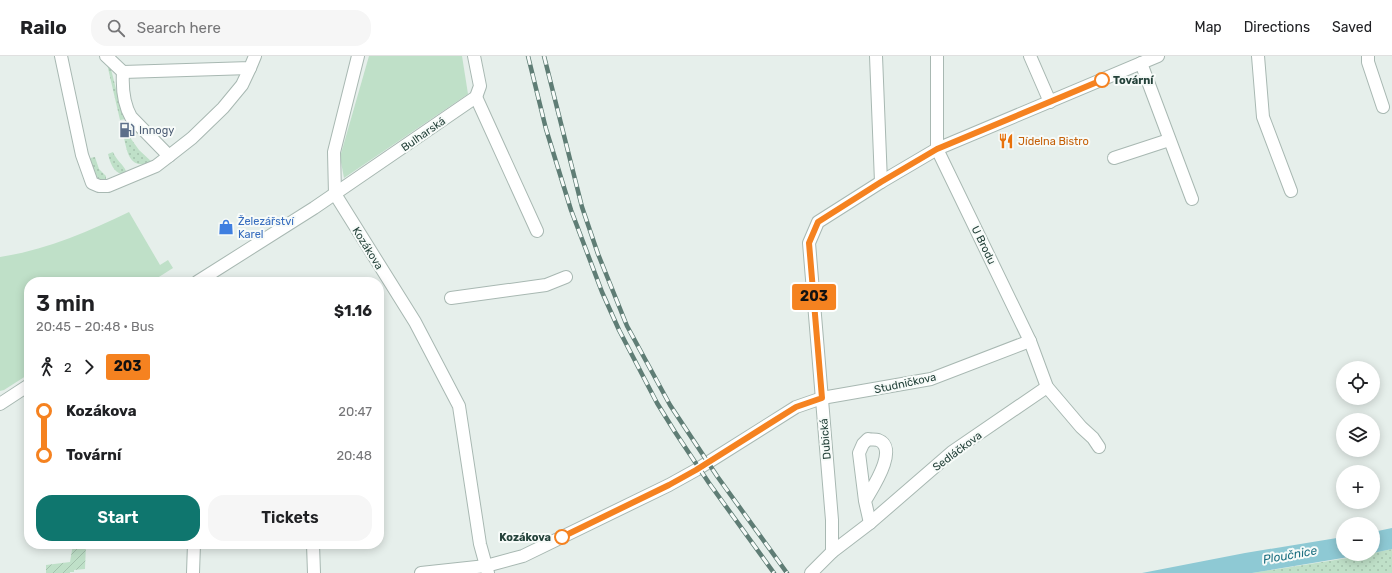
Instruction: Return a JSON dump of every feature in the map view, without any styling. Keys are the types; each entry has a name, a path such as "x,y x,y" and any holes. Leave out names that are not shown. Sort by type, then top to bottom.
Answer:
{"street":[{"path":"62,56 82,155 92,183 100,186 108,186 156,166 192,138 223,108 242,85 255,56"},
{"path":"106,56 123,72 250,68"},
{"path":"335,194 334,152 358,56"},
{"path":"474,56 480,86 476,97 537,231"},
{"path":"876,56 881,182"},
{"path":"937,56 937,149"},
{"path":"1030,56 1050,102"},
{"name":"Dubická","path":"832,552 832,520 809,243 818,222 937,149 1158,56"},
{"path":"1258,56 1263,117 1291,191"},
{"path":"1368,56 1368,62 1383,107"},
{"path":"1141,63 1192,199"},
{"path":"123,72 123,91 127,110 131,117 169,156"},
{"name":"Bulharská","path":"206,277 335,194 476,97"},
{"path":"1114,158 1169,140"},
{"name":"U Brodu","path":"937,149 1030,340"},
{"name":"Kozákova","path":"335,194 415,322 459,406 480,544 487,570"},
{"path":"451,298 546,284 566,278"},
{"path":"1030,340 1047,387 1099,446"},
{"name":"Studničkova","path":"421,573 487,570 522,556 669,485 696,470 796,407 822,398 931,379 1030,340"},
{"name":"Sedláčkova","path":"832,552 870,523 952,452 1047,387"},
{"path":"0,404 24,388"},
{"path":"0,397 13,395"},
{"path":"0,411 13,395"},
{"path":"865,501 870,523"},
{"path":"193,573 194,549"},
{"path":"313,549 314,573"},
{"path":"811,573 832,552"}],"green space":[{"path":"369,56 462,56 468,94 344,178 340,157"},
{"path":"107,64 110,65 120,105 126,119 120,120"},
{"path":"129,136 139,150 153,163 139,164 131,160 124,138"},
{"path":"113,152 126,171 122,174 114,169 111,163 108,154"},
{"path":"95,157 99,169 106,176 106,181 100,182 93,170 90,158"},
{"path":"129,212 160,265 168,260 173,268 159,277 24,277 24,377 0,391 0,257 50,245"},
{"path":"72,549 86,549 85,569 74,570 74,572 70,573 46,573 46,565 70,562"},
{"path":"1392,549 1392,573 1252,573 1336,560 1380,561 1380,552"}],"water":[{"path":"1392,528 1392,549 1380,552 1380,531"},
{"name":"Ploučnice","path":"1336,538 1336,559 1252,573 1142,573 1245,553"}],"railway":[{"path":"528,56 546,129 571,210 602,292 619,330 657,403 675,432 709,483 774,573"},
{"path":"544,56 582,207 598,254 627,326 670,405 717,476 787,573"}],"bus line":[{"name":"203","path":"562,537 669,485 696,470 796,407 822,398 809,243 818,222 937,149 1102,80"}],"place":[{"name":"Tovární","path":"1102,80"},
{"name":"Innogy","path":"127,130"},
{"name":"Jídelna Bistro","path":"1006,141"},
{"name":"Železářství Karel","path":"226,227"},
{"name":"Kozákova","path":"562,537"}]}
